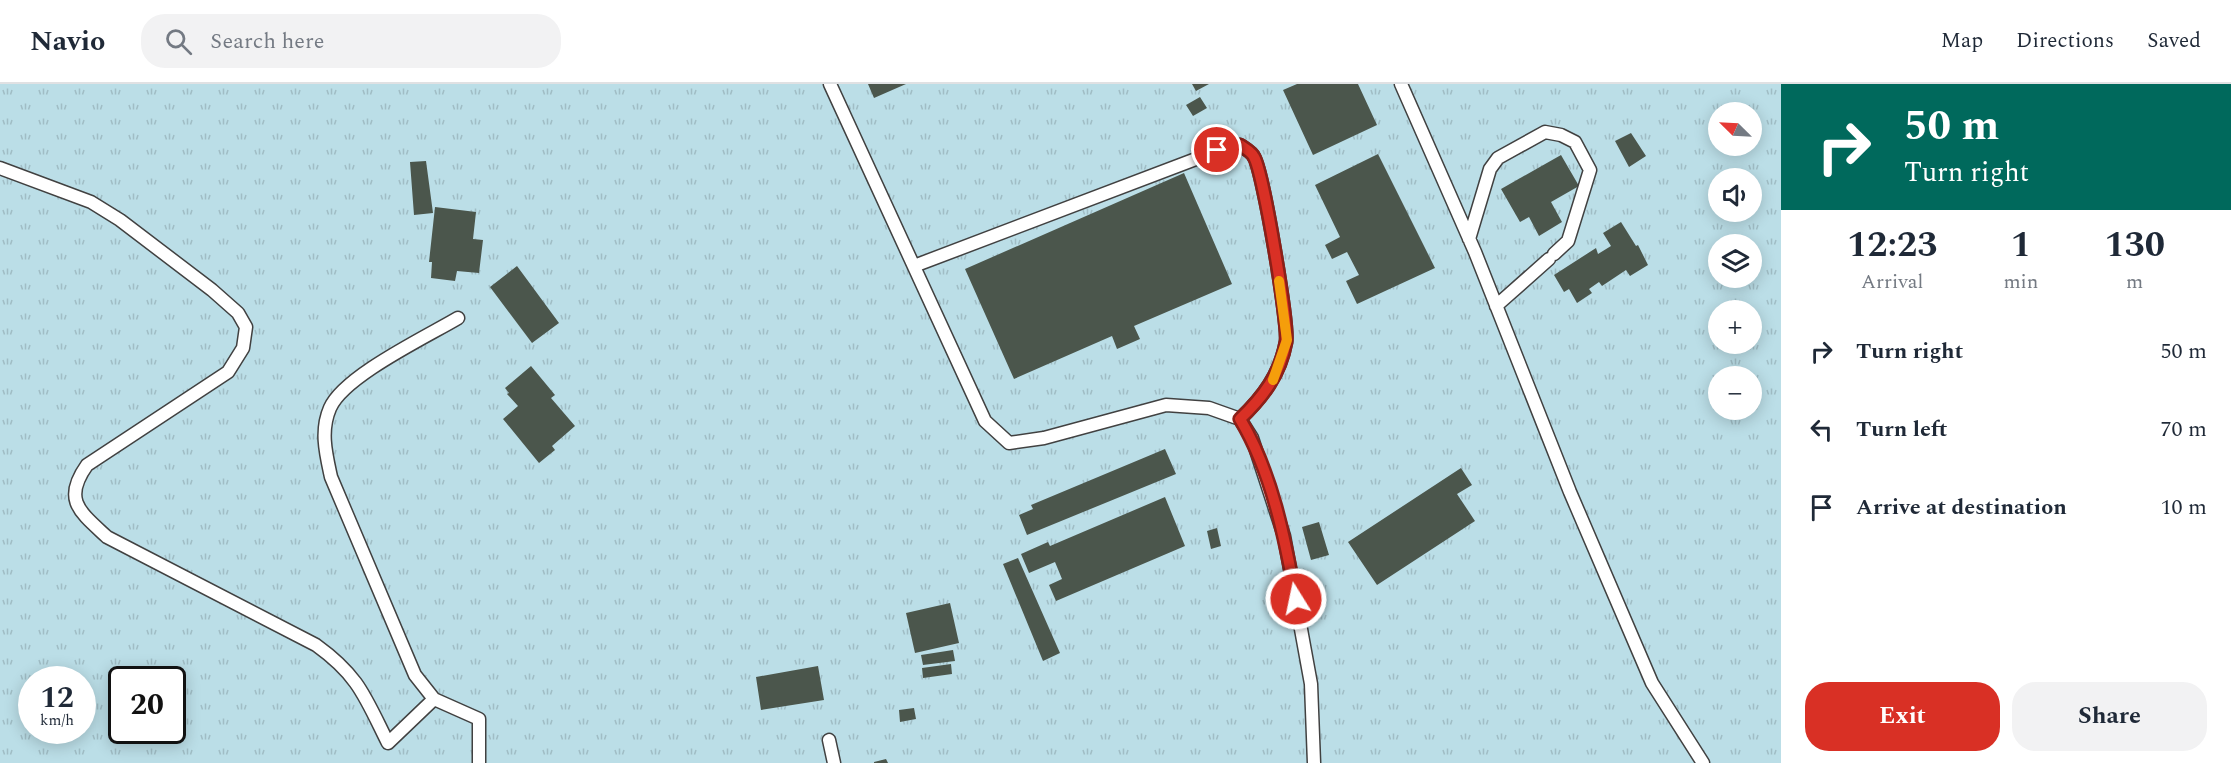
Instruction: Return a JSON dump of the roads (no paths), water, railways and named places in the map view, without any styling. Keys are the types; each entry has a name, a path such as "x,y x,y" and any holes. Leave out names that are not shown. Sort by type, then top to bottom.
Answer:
{"lane":[{"path":"830,84 985,420 1009,443 1044,438 1166,405 1209,408 1240,419 1252,438 1284,536 1311,684 1314,763"},
{"path":"1401,84 1469,239 1570,492 1652,684 1703,763"},
{"path":"1469,239 1490,169 1498,158 1545,132 1561,135 1575,142 1590,170 1568,241 1496,306"},
{"path":"914,266 1217,150 1240,145 1254,156 1265,198 1287,340 1277,374 1261,399 1240,419"},
{"path":"0,168 91,202 120,220 212,290 238,314 246,327 243,348 228,372 87,465 76,480 74,500 84,516 107,537 316,645 339,661 359,683 388,743 434,699"},
{"path":"458,318 351,382 330,408 323,442 331,477 415,675 434,699 479,719 479,763"},
{"path":"829,740 834,763"}]}
